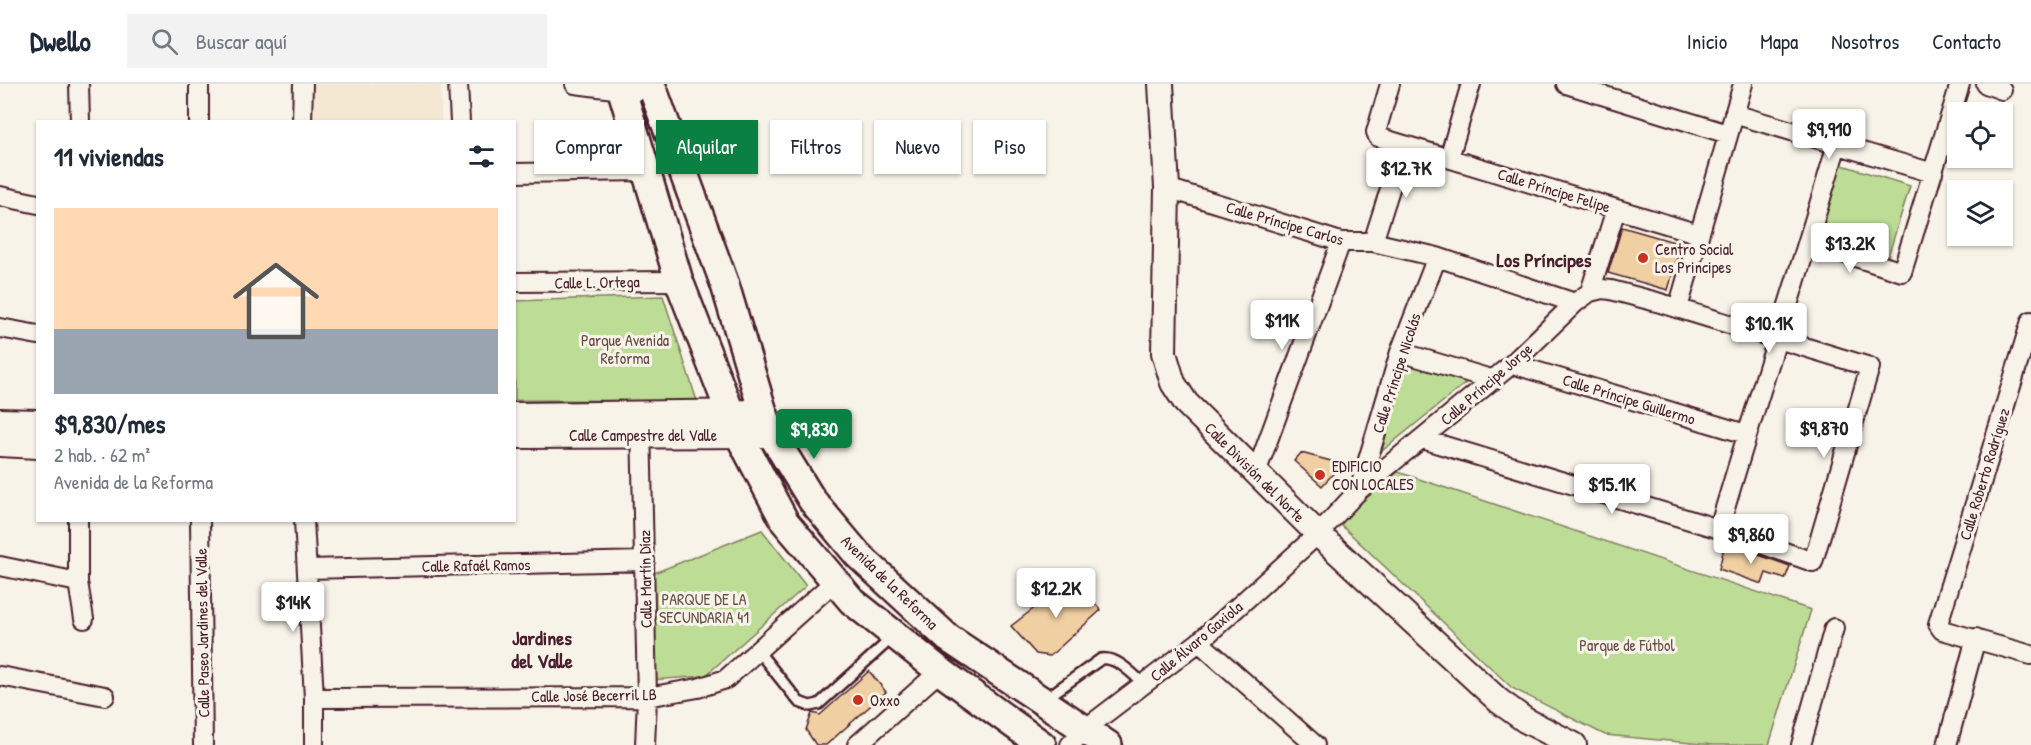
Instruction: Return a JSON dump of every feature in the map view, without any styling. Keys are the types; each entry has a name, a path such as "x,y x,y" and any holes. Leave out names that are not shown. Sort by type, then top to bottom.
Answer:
{"main road":[{"name":"Avenida de la Reforma","path":"621,87 679,281 735,424 785,522 852,601 940,671 1042,745"},
{"name":"Avenida de la Reforma","path":"652,87 725,285 767,424 812,500 858,555 948,638 1043,700 1078,737 1108,745"}],"street":[{"path":"79,84 80,120"},
{"path":"199,84 199,120"},
{"path":"302,120 303,84"},
{"path":"458,84 460,120"},
{"path":"575,84 652,87"},
{"name":"Calle División del Norte","path":"1161,84 1167,188 1164,352 1173,383 1186,403 1318,534 1499,701 1525,720 1575,745"},
{"name":"Calle Príncipe Felipe","path":"1390,84 1376,135 1699,234"},
{"path":"1449,158 1471,84"},
{"path":"1566,84 1728,134"},
{"path":"1678,308 1743,84"},
{"path":"1809,242 1902,272 1960,84"},
{"path":"1734,114 1933,173"},
{"path":"1422,439 1719,529 1746,434 1809,242 1837,144"},
{"path":"1373,242 1404,145"},
{"path":"516,173 645,171"},
{"name":"Calle Príncipe Carlos","path":"1167,188 1341,242 1373,242 1437,257 1582,298 1602,289 1611,290 1778,338 1870,368 1813,561 1719,529"},
{"path":"0,196 36,204"},
{"name":"Calle Príncipe Jorge","path":"1318,534 1359,490 1494,380 1582,298 1616,210"},
{"path":"1256,473 1341,242"},
{"name":"Calle Príncipe Nicolás","path":"1359,490 1400,352 1437,257"},
{"name":"Calle L. Ortega","path":"516,282 679,281"},
{"name":"Calle Roberto Rodríguez","path":"1976,638 1940,627 1938,624 2031,321"},
{"path":"0,328 36,335"},
{"path":"1400,352 1494,380"},
{"name":"Calle Príncipe Guillermo","path":"1512,364 1746,434"},
{"name":"Calle Campestre del Valle","path":"516,415 641,424 767,424"},
{"path":"0,421 36,422"},
{"name":"Calle Campestre del Valle","path":"516,436 641,424"},
{"name":"Calle Martín Díaz","path":"641,424 647,697 645,745"},
{"path":"0,444 36,446"},
{"path":"78,522 78,582 84,619"},
{"name":"Calle Paseo Jardines del Valle","path":"200,522 203,745"},
{"path":"304,522 314,698 314,745"},
{"name":"Calle Álvaro Gaxiola","path":"1078,737 1199,642 1318,534"},
{"name":"Calle Rafaél Ramos","path":"307,569 645,561"},
{"path":"0,566 78,582"},
{"name":"Calle José Becerril LB","path":"314,698 647,697 698,688 726,679 835,581"},
{"path":"1801,745 1834,628"},
{"path":"1947,745 1976,638 2031,655"},
{"path":"1199,642 1315,745"},
{"path":"857,745 940,671"},
{"path":"0,676 105,696"}],"lane":[{"path":"758,651 799,702 810,706 819,704 895,635"},
{"path":"1043,700 1101,659 1110,658 1118,662 1144,684"}],"shaded area":[{"path":"310,84 441,84 441,120 311,120"}],"green space":[{"path":"1836,163 1910,186 1886,263 1812,239"},
{"name":"Parque Avenida Reforma","path":"663,296 697,401 516,400 516,301"},
{"path":"1403,361 1467,382 1382,451"},
{"name":"Parque de Fútbol","path":"1398,472 1811,610 1769,745 1713,745 1605,735 1512,688 1338,522"},
{"name":"PARQUE DE LA SECUNDARIA 41","path":"762,530 806,586 705,676 652,680 654,573"}],"building":[{"name":"Centro Social Los Principes","path":"1622,227 1681,244 1668,290 1608,273"},
{"name":"EDIFICIO CON LOCALES","path":"1301,453 1342,464 1322,486 1294,461"},
{"path":"1725,543 1790,566 1785,579 1766,573 1762,584 1719,569"},
{"path":"1072,579 1101,610 1050,656 1036,654 1011,626"},
{"name":"Oxxo","path":"869,671 886,692 826,745 816,745 806,730 812,713 820,715"}],"place":[{"name":"Centro Social Los Principes","path":"1643,258"},
{"name":"EDIFICIO CON LOCALES","path":"1320,475"},
{"name":"Oxxo","path":"858,700"}],"district":[{"name":"Los Príncipes","path":"1544,260"},
{"name":"Jardines del Valle","path":"542,650"}]}
